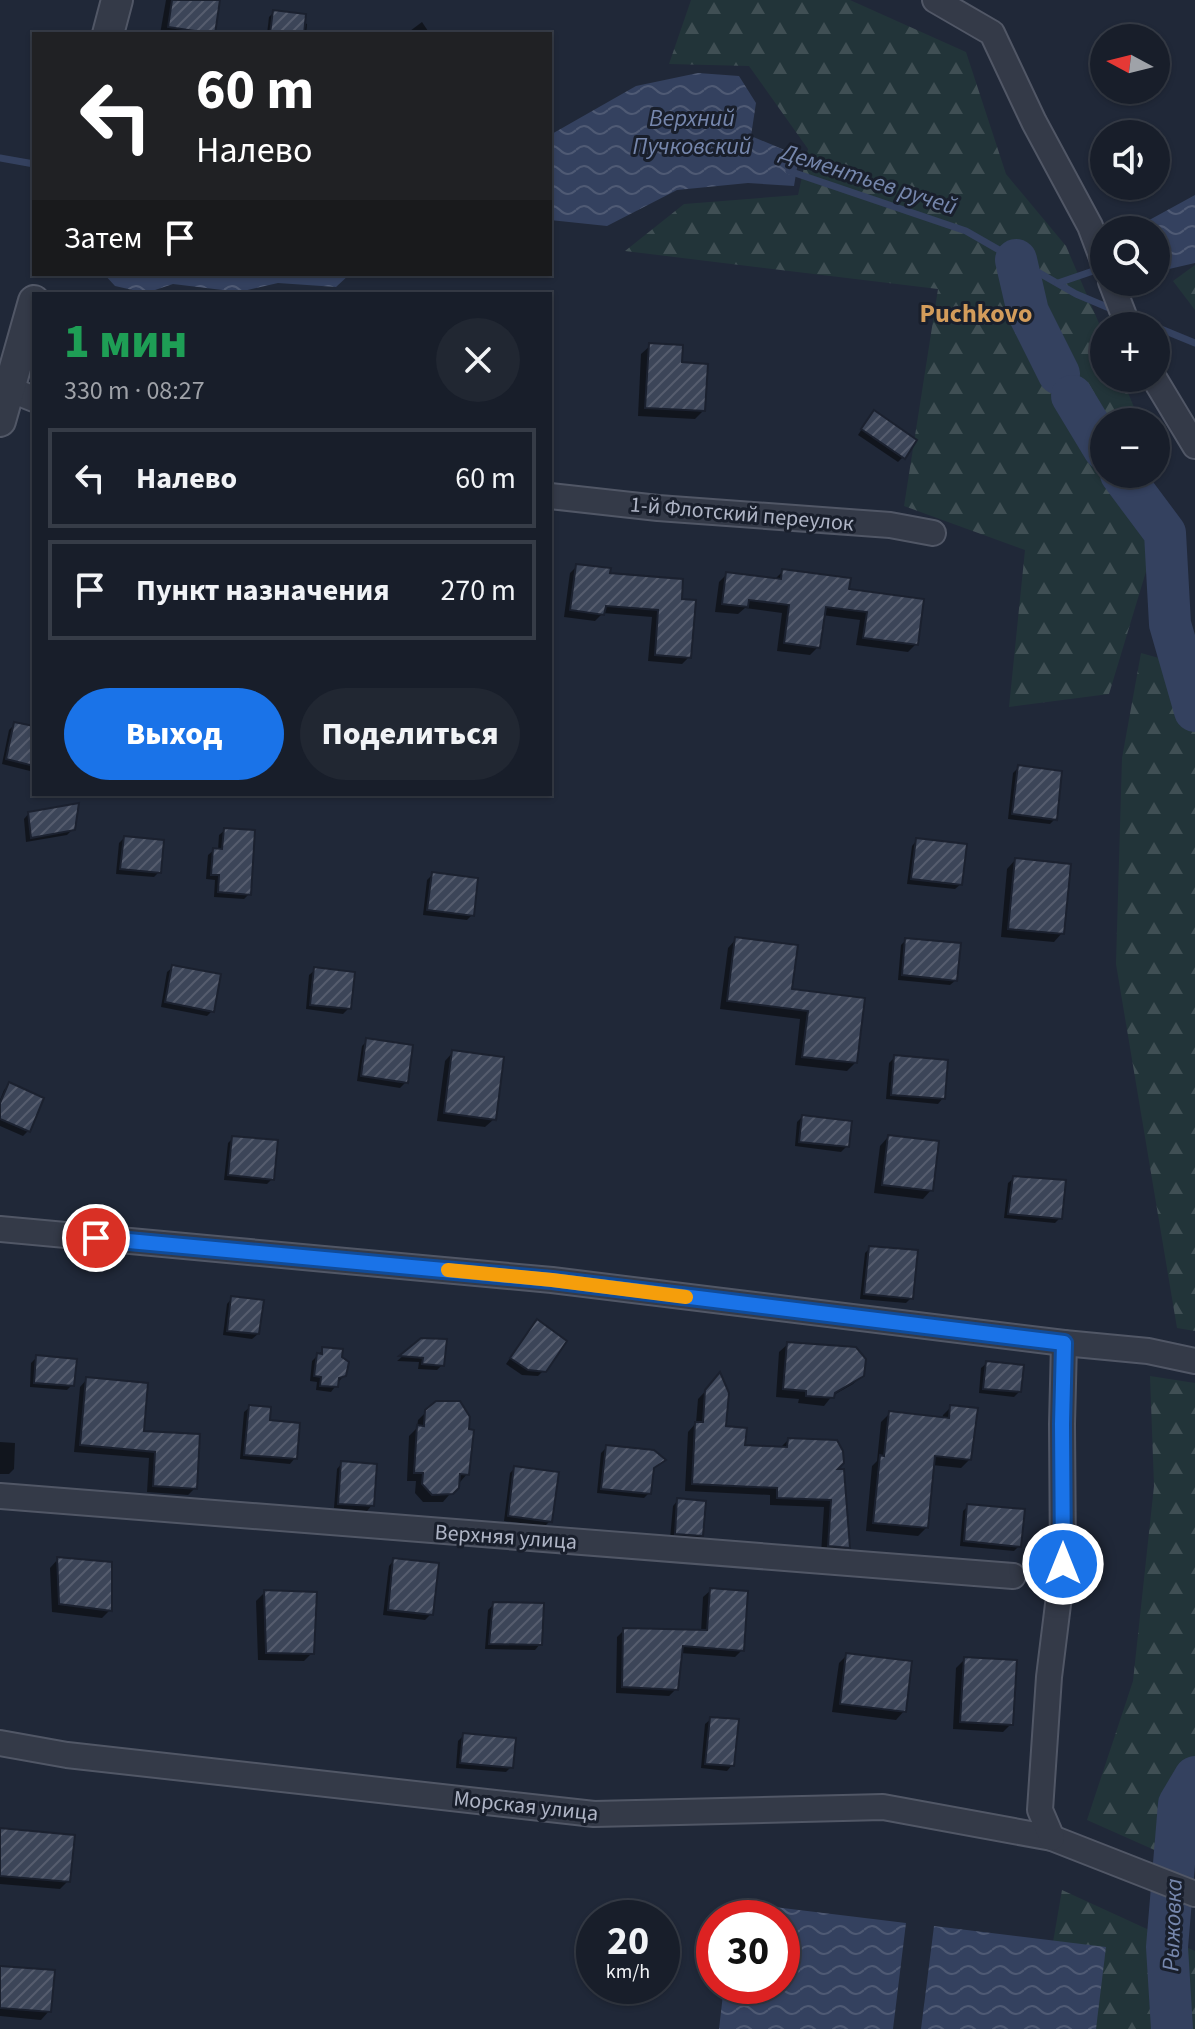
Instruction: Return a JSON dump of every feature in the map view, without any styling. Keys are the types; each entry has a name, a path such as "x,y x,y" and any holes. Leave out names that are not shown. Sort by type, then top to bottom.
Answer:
{"street":[{"path":"109,32 117,0"},
{"path":"935,0 992,33 1034,122 1090,226"},
{"path":"0,421 14,390 32,310"},
{"path":"1162,392 1195,446"},
{"name":"1-й Флотский переулок","path":"552,496 658,508 890,525 933,533"},
{"path":"0,1229 552,1280 1148,1351 1195,1361"},
{"path":"1052,1838 1040,1810 1049,1677 1063,1564 1064,1343"},
{"name":"Верхняя улица","path":"0,1496 1013,1576"},
{"name":"Морская улица","path":"0,1743 67,1755 594,1814 883,1807 1052,1838 1195,1894"}],"green space":[{"path":"691,0 850,0 966,52 1006,174 1066,246 1094,312 1090,312 1090,392 1128,392 1134,408 1090,408 1090,488 1149,488 1151,555 1109,694 1009,707 1025,550 904,506 938,289 625,251 684,204 798,195 808,149 749,66 669,64"},
{"path":"1195,265 1195,310 1173,281"},
{"path":"1141,653 1195,668 1195,1331 1177,1328 1116,964 1122,758"},
{"path":"1150,1376 1195,1383 1195,1868 1087,1820 1133,1681 1154,1486"},
{"path":"1062,1890 1195,1951 1195,2029 1038,2029"}],"water":[{"name":"Верхний Пучковский","path":"698,73 739,76 756,103 751,136 799,156 794,186 748,183 677,190 607,226 552,220 552,134 636,86"},
{"path":"1195,195 1195,263 1170,269 1170,216 1157,216"},
{"path":"106,276 348,276 336,287 278,283 239,292 173,284 149,292 115,286"},
{"path":"800,1910 906,1923 893,2029 719,2029 722,2004 800,2004"},
{"path":"934,1926 1106,1947 1096,2029 921,2029"}],"building":[{"path":"172,0 220,0 215,32 168,27"},
{"path":"273,10 306,14 304,32 270,32"},
{"path":"649,343 683,345 682,362 708,364 705,411 645,408"},
{"path":"874,410 917,440 905,459 861,429"},
{"path":"576,564 611,568 610,573 683,579 682,599 696,600 691,658 655,655 658,610 606,606 604,615 570,610"},
{"path":"782,569 851,578 849,589 924,599 918,645 863,638 867,612 826,607 820,648 784,643 789,605 749,600 748,607 722,604 726,572 781,579"},
{"path":"14,722 32,726 32,766 6,759"},
{"path":"1018,765 1062,771 1057,820 1012,814"},
{"path":"79,803 75,830 31,838 28,812"},
{"path":"224,828 255,830 251,895 218,892 219,875 211,875 213,848 222,849"},
{"path":"124,836 164,840 161,873 120,869"},
{"path":"916,838 967,844 962,885 911,879"},
{"path":"1015,858 1071,864 1064,934 1008,929"},
{"path":"432,872 478,878 474,916 427,910"},
{"path":"735,937 798,945 792,989 865,998 857,1063 802,1057 808,1011 727,1001"},
{"path":"905,938 961,943 957,981 902,975"},
{"path":"172,965 221,974 214,1012 165,1002"},
{"path":"314,967 355,972 351,1009 310,1005"},
{"path":"366,1038 413,1045 408,1083 361,1076"},
{"path":"452,1050 504,1057 496,1120 444,1113"},
{"path":"894,1055 948,1060 945,1099 891,1095"},
{"path":"9,1082 44,1098 30,1132 0,1119 0,1103"},
{"path":"802,1115 852,1121 849,1147 799,1142"},
{"path":"888,1135 939,1141 933,1191 882,1185"},
{"path":"232,1136 278,1140 274,1180 228,1175"},
{"path":"1013,1176 1066,1180 1062,1219 1008,1214"},
{"path":"869,1246 918,1250 913,1299 864,1294"},
{"path":"231,1296 264,1300 259,1334 227,1331"},
{"path":"537,1319 567,1341 546,1372 528,1370 510,1358"},
{"path":"421,1338 447,1339 444,1366 422,1364 423,1358 399,1356"},
{"path":"787,1342 856,1347 866,1359 864,1376 835,1393 834,1398 806,1396 806,1391 783,1389"},
{"path":"322,1347 343,1349 342,1357 349,1362 346,1376 339,1378 338,1387 320,1386 321,1377 314,1376 317,1353 322,1354"},
{"path":"36,1355 77,1359 74,1386 34,1383"},
{"path":"986,1361 1024,1365 1021,1392 983,1389"},
{"path":"720,1372 729,1393 726,1426 747,1428 745,1445 787,1447 788,1438 837,1440 843,1451 844,1463 838,1469 844,1469 850,1548 828,1546 831,1500 777,1498 777,1488 692,1484 695,1422 703,1422 705,1390"},
{"path":"86,1377 148,1383 144,1431 200,1434 197,1489 153,1486 155,1452 80,1445"},
{"path":"436,1401 460,1401 470,1417 469,1429 474,1430 469,1475 460,1474 459,1488 453,1494 432,1495 422,1484 423,1473 414,1473 417,1425 424,1426 425,1410"},
{"path":"249,1405 271,1407 270,1420 300,1423 297,1459 244,1455"},
{"path":"950,1405 978,1408 971,1460 935,1456 928,1528 873,1523 880,1455 884,1456 889,1411 949,1418"},
{"path":"606,1445 654,1450 666,1460 654,1468 651,1494 601,1489"},
{"path":"341,1461 377,1464 374,1506 338,1504"},
{"path":"514,1466 559,1472 552,1522 508,1516"},
{"path":"677,1498 706,1501 703,1536 675,1534"},
{"path":"967,1504 1025,1509 1021,1547 964,1541"},
{"path":"57,1557 112,1562 112,1611 59,1604"},
{"path":"393,1558 439,1563 433,1615 388,1610"},
{"path":"710,1588 748,1591 744,1651 683,1646 678,1690 622,1687 623,1628 707,1630"},
{"path":"264,1590 317,1592 314,1654 266,1653"},
{"path":"493,1602 544,1603 542,1645 489,1644"},
{"path":"846,1653 912,1661 906,1712 840,1704"},
{"path":"964,1657 1017,1660 1013,1725 960,1722"},
{"path":"710,1717 739,1719 734,1766 705,1764"},
{"path":"463,1733 516,1738 513,1768 460,1763"},
{"path":"0,1828 75,1835 70,1882 0,1876"},
{"path":"0,1966 55,1970 51,2012 0,2008"}],"waterway":[{"name":"Дементьев ручей","path":"0,158 32,164"},
{"name":"Дементьев ручей","path":"789,171 966,231 1076,294 1114,310"},
{"name":"Рыжовка","path":"1016,260 1028,312 1059,374"},
{"path":"1058,283 1090,272"},
{"name":"Дементьев ручей","path":"1170,333 1195,343"},
{"name":"Рыжовка","path":"1072,396 1090,426"},
{"name":"Рыжовка","path":"1131,488 1165,533 1170,624 1195,711"},
{"name":"Рыжовка","path":"1172,2029 1167,1947 1179,1804 1195,1777"}],"slow traffic":[{"path":"448,1270 686,1297"}],"district":[{"name":"Puchkovo","path":"976,313"}],"route":[{"path":"96,1238 552,1280 1064,1343 1063,1564"}]}
